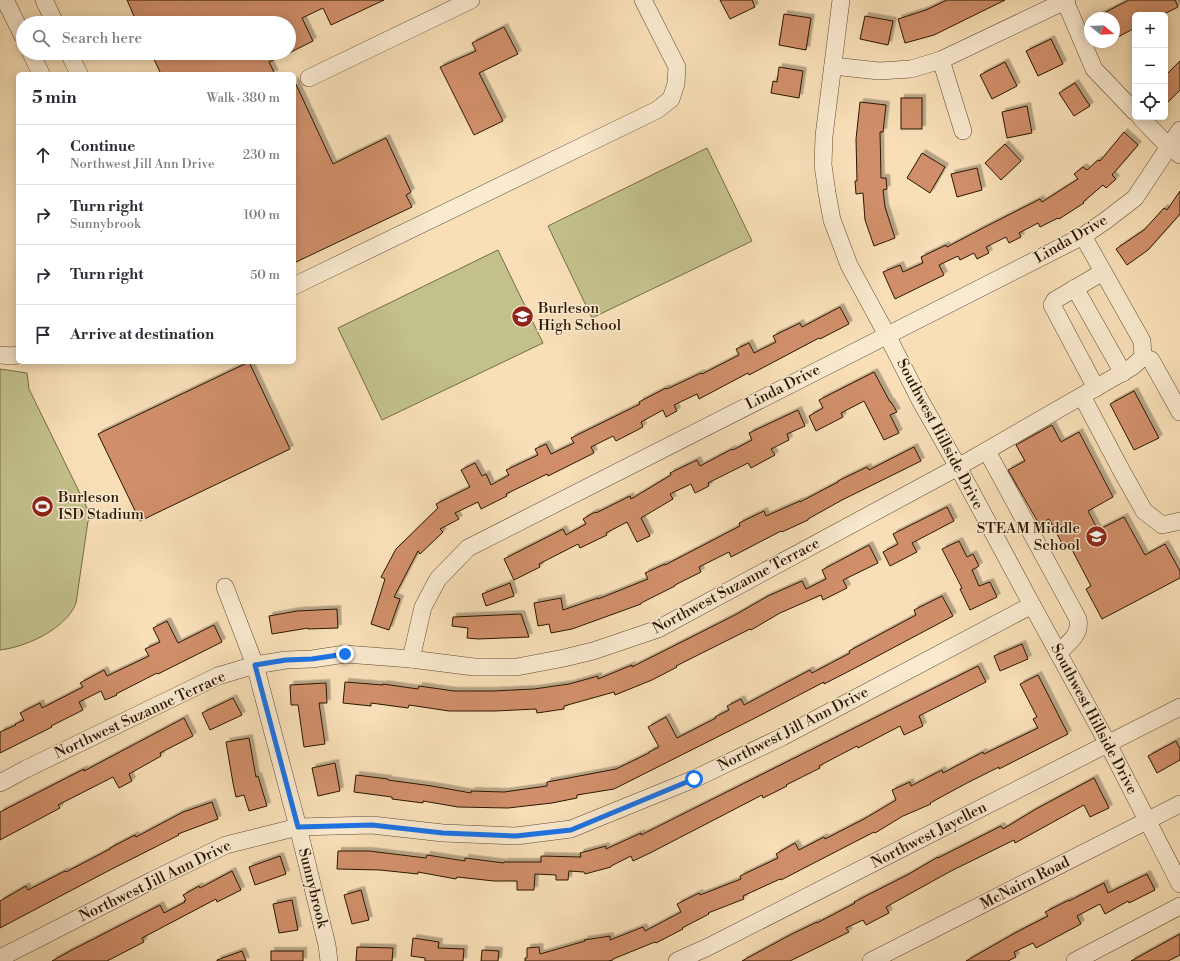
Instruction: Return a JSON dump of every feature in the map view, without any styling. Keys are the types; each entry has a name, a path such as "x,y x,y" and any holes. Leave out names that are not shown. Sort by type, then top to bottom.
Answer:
{"street":[{"path":"5,0 16,22"},
{"path":"44,0 51,16"},
{"path":"309,78 471,0"},
{"path":"296,285 657,110 671,99 676,84 677,67 643,0"},
{"name":"Southwest Hillside Drive","path":"841,0 823,152 828,200 832,220 849,266 887,334 920,400 1108,744 1180,884"},
{"path":"833,66 890,71 911,69 941,60 1066,0 1094,69 1132,109"},
{"path":"34,60 40,72"},
{"path":"72,60 78,72"},
{"path":"941,60 963,131"},
{"path":"1143,120 1175,151"},
{"name":"Linda Drive","path":"411,659 423,607 438,579 468,548 1082,236 1105,221 1135,198 1175,151 1180,130"},
{"path":"1082,236 1104,272 1142,341 1143,357 1151,360 1180,412"},
{"path":"1104,272 1055,300 1052,305 1120,468 1144,511 1162,525 1180,521"},
{"path":"1075,288 1123,373"},
{"path":"0,355 16,355"},
{"name":"Northwest Suzanne Terrace","path":"0,783 218,676 255,665 286,660 312,659 345,654 411,659 474,667 517,667 593,651 658,629 958,468 1123,373 1143,357"},
{"path":"987,451 1078,619 1078,631 1076,635 1058,653"},
{"name":"Sunnybrook","path":"225,587 255,665 328,945 328,961"},
{"name":"Northwest Jill Ann Drive","path":"0,958 153,880 226,845 298,827 372,825 443,833 516,836 571,830 694,779 776,740 1032,606"},
{"name":"Northwest Jayellen","path":"677,961 708,947 1180,707"},
{"name":"McNairn Road","path":"871,961 1180,804"},
{"path":"1075,961 1180,906"}],"shaded area":[{"path":"707,148 752,241 592,318 548,226"},
{"path":"498,250 543,343 382,420 338,328"},
{"name":"Burleson ISD Stadium","path":"0,369 27,373 29,389 92,518 88,521 76,603 71,612 64,621 54,629 33,641 0,650"}],"building":[{"path":"127,0 384,0 331,25 323,8 302,18 313,41 296,50 296,16 134,16"},
{"path":"720,0 752,0 755,7 730,19"},
{"path":"947,0 1005,0 934,35 905,43 898,19 926,10"},
{"path":"1129,0 1175,0 1178,7 1168,12 1132,12 1132,30 1120,36 1120,12 1106,12"},
{"path":"784,14 811,18 806,50 779,45"},
{"path":"865,16 893,21 888,45 860,39"},
{"path":"504,27 518,54 479,73 503,121 474,135 440,67 476,51 472,43"},
{"path":"1051,39 1063,64 1038,76 1026,51"},
{"path":"154,60 273,60 269,62 274,72 160,72"},
{"path":"1180,61 1180,90 1168,102 1168,84 1168,73"},
{"path":"1005,62 1017,86 992,99 980,75"},
{"path":"779,67 803,71 799,98 771,93 773,81 777,82"},
{"path":"1075,83 1090,106 1074,116 1059,93"},
{"path":"296,84 333,164 386,138 411,192 406,195 412,207 296,262"},
{"path":"901,98 922,98 922,129 901,129"},
{"path":"860,102 886,105 883,132 880,132 881,178 886,178 887,189 883,190 885,207 895,238 874,246 865,220 863,193 856,194 856,139"},
{"path":"1027,106 1032,133 1007,138 1002,112"},
{"path":"1124,132 1138,145 1112,175 1116,179 1106,188 1103,185 1083,202 1084,203 1059,219 1058,218 1040,227 1038,223 1019,233 1021,237 1009,243 1006,237 986,247 989,253 977,259 974,253 960,260 958,256 939,265 944,275 895,299 883,272 900,265 903,272 923,263 921,257 946,245 947,247 1040,199 1042,202 1078,179 1074,174 1083,167 1087,170 1098,160 1100,161"},
{"path":"1005,144 1021,161 1001,180 985,163"},
{"path":"922,153 945,167 930,193 907,178"},
{"path":"977,168 982,190 957,197 951,174"},
{"path":"1180,191 1180,214 1148,250 1127,265 1116,249 1144,230 1164,208 1167,210"},
{"path":"840,307 849,324 749,375 748,373 699,399 697,394 674,405 677,411 666,417 663,410 641,422 643,427 616,441 613,436 591,447 594,453 548,476 547,474 506,494 507,496 481,509 478,502 455,513 459,519 440,529 443,532 420,554 418,551 394,597 400,599 389,630 371,624 385,579 381,577 396,549 438,508 436,504 470,487 461,470 475,463 482,476 486,474 491,485 509,475 506,470 538,455 535,449 546,444 551,454 574,443 571,438 640,404 639,402 666,388 667,389 701,373 702,374 739,355 736,349 749,343 754,353 776,342 773,336 800,323 802,327"},
{"path":"245,364 250,364 290,449 140,521 98,434"},
{"path":"874,372 897,412 890,415 899,433 884,440 864,401 841,413 843,417 816,431 809,416 823,408 819,400"},
{"path":"1134,391 1159,438 1134,450 1110,404"},
{"path":"798,410 805,426 787,434 789,440 771,449 775,455 751,468 748,463 708,483 709,486 695,493 691,484 670,494 673,499 641,518 650,536 637,542 627,522 606,533 607,535 580,548 578,544 539,564 540,567 514,580 504,559 563,529 566,535 586,524 583,519 595,512 596,513 630,496 631,499 671,475 670,473 697,460 700,466 732,449 733,450 752,440 749,433"},
{"path":"1052,425 1061,442 1079,432 1113,497 1088,511 1098,530 1124,517 1145,555 1165,544 1180,571 1180,578 1102,619 1086,589 1091,586 1069,544 1064,547 1049,519 1039,524 1008,470 1025,461 1016,445"},
{"path":"914,447 921,461 842,500 808,520 782,532 781,531 731,557 729,552 699,567 701,572 641,604 572,629 551,633 549,624 538,626 534,603 561,598 563,610 598,599 648,579 645,573 665,565 740,526 739,523 764,511 766,516 800,502 867,467 869,470"},
{"path":"947,507 954,521 912,543 917,552 890,566 883,552 898,544 893,534"},
{"path":"959,541 967,557 973,554 979,566 972,570 979,586 990,582 997,597 970,610 960,589 962,588 942,549"},
{"path":"869,545 878,563 843,580 847,588 823,600 821,595 780,613 751,630 750,629 676,666 677,667 652,680 615,695 614,692 564,706 564,709 537,713 536,709 449,711 409,705 408,708 371,703 371,706 343,703 345,682 383,684 418,689 419,686 454,691 493,691 534,689 569,684 598,676 598,679 632,665 632,667 735,615 768,596 802,581 806,589 826,579 822,570"},
{"path":"510,583 514,596 486,606 482,594"},
{"path":"942,596 953,616 824,684 824,682 614,789 577,795 577,798 552,803 508,808 458,807 423,801 423,803 392,799 392,797 354,792 356,775 471,793 471,791 504,792 547,786 547,782 616,769 659,747 648,727 666,717 677,738 716,718 715,717 729,710 727,706 741,699 744,705 810,670 812,673 850,653 849,651 916,615 914,610"},
{"path":"337,609 338,628 308,628 272,634 269,616 297,611"},
{"path":"521,614 529,637 467,638 468,628 452,626 453,617"},
{"path":"167,621 178,643 214,625 222,642 158,674 157,673 116,694 117,695 105,700 101,691 79,702 83,710 0,753 0,732 24,720 20,713 40,703 42,708 83,687 80,683 104,670 107,676 149,656 145,649 160,642 153,628"},
{"path":"1022,644 1028,659 1000,671 994,656"},
{"path":"978,666 986,682 919,716 923,726 904,735 900,726 858,748 857,746 819,766 820,768 786,785 787,786 763,798 762,795 633,861 631,856 611,867 585,874 584,872 569,871 568,880 556,880 556,875 535,874 534,890 517,890 517,881 494,881 457,877 456,879 418,872 418,874 380,870 337,869 338,851 369,851 426,858 427,855 465,861 465,858 504,863 541,862 541,856 581,857 580,853 606,846 606,849 641,833 641,835"},
{"path":"1038,675 1068,734 999,769 999,767 967,783 930,803 931,804 903,816 875,833 874,832 781,880 780,879 743,896 744,899 708,913 709,914 656,943 655,942 608,961 525,961 525,958 527,958 527,948 539,947 540,954 585,941 584,940 610,936 610,940 643,927 645,931 681,912 677,904 699,893 700,895 741,879 740,876 778,858 776,854 795,843 799,850 824,837 825,839 864,819 896,800 892,790 910,782 911,786 942,770 943,773 983,752 984,754 1038,728 1033,719 1037,717 1020,684"},
{"path":"326,683 327,703 319,703 325,744 304,747 298,705 291,705 290,685"},
{"path":"233,698 242,715 210,730 202,713"},
{"path":"184,718 193,736 160,753 161,756 129,774 132,781 119,788 113,777 58,805 60,808 0,840 0,812 84,769 84,771"},
{"path":"249,738 256,777 258,776 267,806 249,811 244,795 236,797 226,742"},
{"path":"1176,741 1180,749 1180,760 1157,773 1148,756"},
{"path":"335,763 340,791 318,796 312,768"},
{"path":"1094,778 1109,808 1090,817 1084,805 1015,843 1014,840 951,871 886,907 889,913 866,925 863,920 846,928 849,932 790,961 742,961 790,935 855,903 854,902 909,874 938,857 1001,826 1003,829 1036,809"},
{"path":"212,802 218,819 178,834 179,835 0,928 0,901 26,886 28,890 65,871 66,872 135,835 136,837 183,812"},
{"path":"280,856 286,874 255,885 249,867"},
{"path":"232,871 241,890 217,902 216,899 142,938 144,942 107,961 52,961 160,905 164,913 185,902 184,901 186,900 183,895"},
{"path":"1147,874 1155,890 1129,903 1128,901 1105,914 1100,904 1077,916 1081,924 1036,948 1033,943 1014,952 1016,957 1008,961 966,961 1048,916 1045,912 1104,883 1108,893"},
{"path":"361,890 369,920 352,924 344,895"},
{"path":"292,900 298,930 279,933 273,904"},
{"path":"1180,934 1180,955 1168,961 1131,961"},
{"path":"413,938 439,942 438,948 464,949 463,961 425,961 425,958 411,956"},
{"path":"357,947 393,948 392,961 356,961"},
{"path":"482,950 499,951 498,961 481,961"},
{"path":"242,951 246,961 217,961 217,960"},
{"path":"271,951 303,951 303,961 271,961"}],"place":[{"name":"Burleson High School","path":"522,317"},
{"name":"Burleson ISD Stadium","path":"43,506"},
{"name":"STEAM Middle School","path":"1096,537"}],"route":[{"path":"345,654 312,659 286,660 255,665 298,827 372,825 443,833 516,836 571,830 694,779"}]}
